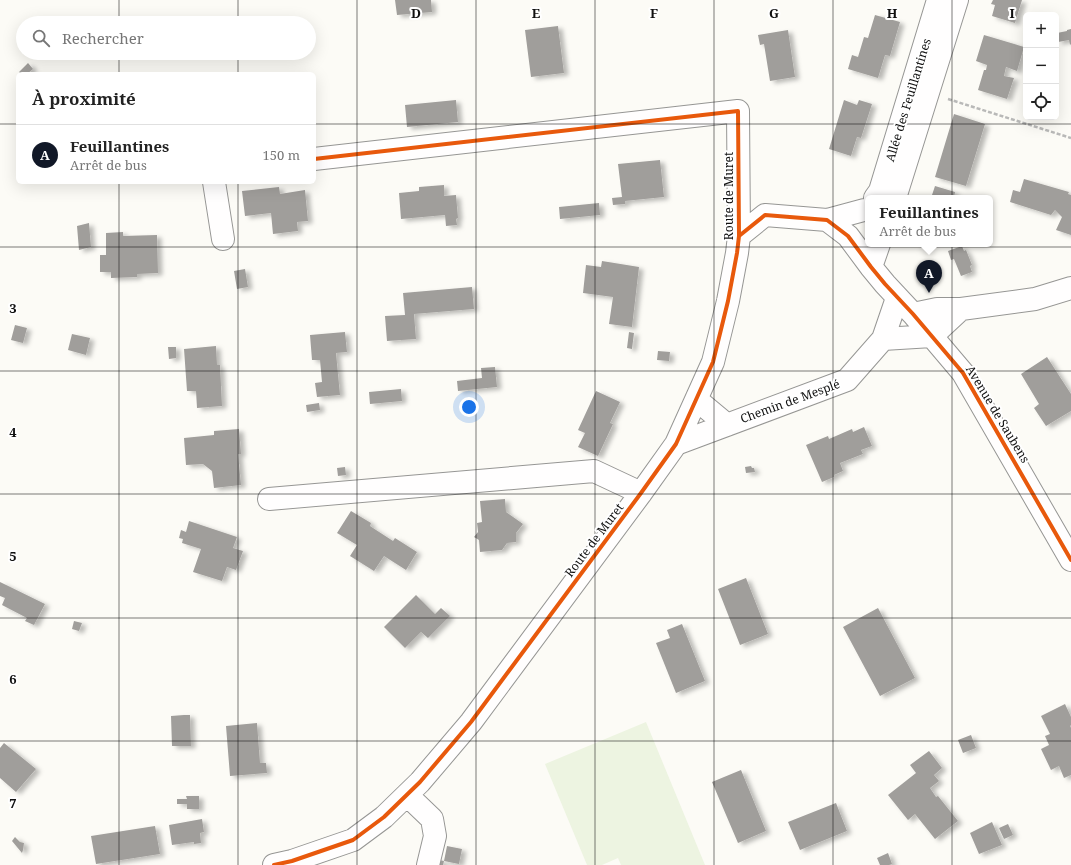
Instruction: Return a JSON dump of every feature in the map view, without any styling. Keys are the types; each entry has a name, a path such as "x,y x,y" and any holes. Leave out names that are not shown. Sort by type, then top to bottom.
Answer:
{"street":[{"name":"Allée des Feuillantines","path":"877,195 880,192 938,0"},
{"name":"Allée des Feuillantines","path":"896,195 957,0"},
{"name":"Route de Muret","path":"274,865 292,861 353,840 384,817 407,795 471,722 642,493 676,444 713,362 728,301 739,236 738,111 316,159"},
{"path":"214,184 223,238"},
{"path":"738,202 765,215 827,220 865,206"},
{"name":"Allée des Feuillantines","path":"848,236 865,211"},
{"path":"739,236 765,215"},
{"name":"Avenue de Saubens","path":"827,220 848,236 871,267 964,373 1071,560"},
{"path":"871,267 878,247"},
{"path":"913,314 937,309 961,309 1035,299 1071,288"},
{"name":"Chemin de Mesplé","path":"676,444 847,380 883,339 898,298"},
{"path":"883,339 932,336 961,309"},
{"name":"Chemin de Mesplé","path":"697,400 727,425"},
{"path":"269,499 594,471 642,493"},
{"path":"407,795 432,819 435,836 428,865"}],"path":[{"path":"929,92 1071,138"}],"green space":[{"path":"646,722 705,865 621,865 618,858 602,865 587,865 545,764"}],"building":[{"path":"395,0 431,0 432,12 397,15"},
{"path":"993,0 1022,0 1015,23 992,16 995,5 991,4"},
{"path":"875,15 900,22 890,56 885,55 878,78 848,69 852,55 858,57 864,37 868,38"},
{"path":"558,26 564,73 531,77 525,30"},
{"path":"1071,29 1070,45 1069,40 1059,42 1059,33"},
{"path":"788,30 795,77 770,81 764,44 760,45 758,35"},
{"path":"984,35 1023,47 1017,71 1006,67 1004,76 1014,78 1007,99 978,90 987,65 976,61"},
{"path":"28,63 33,69 29,72 19,72"},
{"path":"456,100 458,122 407,127 405,105"},
{"path":"844,100 857,105 859,100 872,104 861,138 857,137 851,156 829,149"},
{"path":"954,114 985,124 966,186 935,177"},
{"path":"660,160 664,197 625,201 625,204 613,205 612,198 622,197 618,164"},
{"path":"1024,179 1069,192 1068,194 1071,195 1071,235 1056,230 1062,217 1055,210 1051,215 1010,202 1013,190 1020,192"},
{"path":"444,185 444,196 456,195 458,218 456,219 457,225 446,226 445,215 401,219 399,193 419,191 419,187"},
{"path":"935,186 955,192 954,195 932,195"},
{"path":"279,187 280,194 305,190 308,221 297,222 298,231 273,234 271,213 245,216 242,191"},
{"path":"599,203 600,215 560,219 559,207"},
{"path":"89,223 91,247 79,250 77,226"},
{"path":"123,232 123,236 157,235 158,273 137,274 137,277 111,278 111,272 100,272 100,255 106,255 106,233"},
{"path":"959,247 962,247 964,251 966,250 972,265 970,266 972,272 961,276 954,259 951,260 948,251"},
{"path":"602,261 639,267 632,327 609,324 613,297 583,293 586,265 601,267"},
{"path":"245,269 248,287 237,289 234,271"},
{"path":"472,287 474,309 414,314 416,339 387,341 385,316 405,315 403,293"},
{"path":"15,325 27,328 23,343 11,340"},
{"path":"345,332 347,352 336,353 340,395 317,397 315,383 322,382 320,360 312,360 310,335"},
{"path":"629,332 634,333 632,349 627,348"},
{"path":"72,334 90,338 86,355 68,350"},
{"path":"216,346 217,365 220,365 222,406 197,408 196,391 187,391 184,349"},
{"path":"168,347 176,347 176,358 169,359"},
{"path":"658,351 670,352 669,361 657,360"},
{"path":"1047,357 1071,394 1071,411 1046,426 1034,408 1039,404 1021,374"},
{"path":"495,367 497,387 458,391 457,381 482,378 481,368"},
{"path":"401,389 402,401 370,404 369,392"},
{"path":"596,391 620,402 610,423 613,424 598,456 578,447 585,433 578,430"},
{"path":"319,403 320,410 307,412 306,405"},
{"path":"864,427 872,446 861,450 863,454 840,463 843,471 822,482 806,445 828,436 829,439 852,429 853,432"},
{"path":"239,429 241,454 238,454 241,485 214,488 212,471 203,464 186,465 184,438 214,435 214,431"},
{"path":"751,466 754,468 755,472 746,473 745,467"},
{"path":"345,467 346,475 338,476 337,468"},
{"path":"505,499 506,512 523,524 516,533 516,542 507,543 502,550 480,552 479,540 474,537 478,532 477,523 482,522 480,501"},
{"path":"351,511 371,523 370,526 393,541 395,538 417,552 406,570 384,556 374,571 350,556 357,545 337,533"},
{"path":"189,521 237,537 233,548 243,551 236,570 227,567 222,581 193,572 201,549 182,543 183,539 179,538 181,530 186,532"},
{"path":"746,578 768,634 740,645 718,589"},
{"path":"0,582 45,604 34,625 25,621 27,618 2,605 5,598 0,596"},
{"path":"416,595 435,614 441,608 450,616 428,638 421,632 405,648 384,627"},
{"path":"878,608 915,678 880,696 843,627"},
{"path":"74,621 82,623 79,631 72,629"},
{"path":"682,624 705,681 676,693 656,643 670,638 667,630"},
{"path":"1065,704 1071,717 1071,775 1064,778 1059,766 1051,770 1041,749 1049,745 1045,736 1050,734 1041,716"},
{"path":"190,715 191,746 172,746 171,716"},
{"path":"257,723 260,763 266,763 267,773 230,776 226,726"},
{"path":"971,735 976,748 963,753 958,740"},
{"path":"4,743 36,769 16,792 0,778 0,748"},
{"path":"929,751 942,768 934,775 939,781 930,788 936,797 938,796 958,821 935,839 915,814 908,820 888,795 916,773 910,765"},
{"path":"741,770 766,831 738,843 712,782"},
{"path":"186,796 199,796 199,809 187,809 187,804 177,804 177,799 187,799"},
{"path":"836,803 847,831 800,850 788,822"},
{"path":"202,819 204,832 200,833 201,843 194,844 194,842 172,845 169,825"},
{"path":"992,822 1002,845 979,854 970,833"},
{"path":"1008,824 1013,835 1004,839 999,828"},
{"path":"155,826 160,854 96,864 91,836"},
{"path":"15,837 20,842 24,843 22,853 12,841"},
{"path":"447,846 462,849 459,864 444,861"},
{"path":"888,853 892,864 880,865 877,858"},
{"path":"434,859 444,861 443,865 433,865"}],"cycle path":[{"path":"274,865 292,861 353,840 384,817 420,782 471,722 641,493 676,444 713,362 728,301 739,236 738,111 316,159"},
{"path":"739,236 765,215 827,220 848,236 885,284 913,314 963,373 1071,560"}],"place":[{"name":"Feuillantines","path":"929,293"}]}
